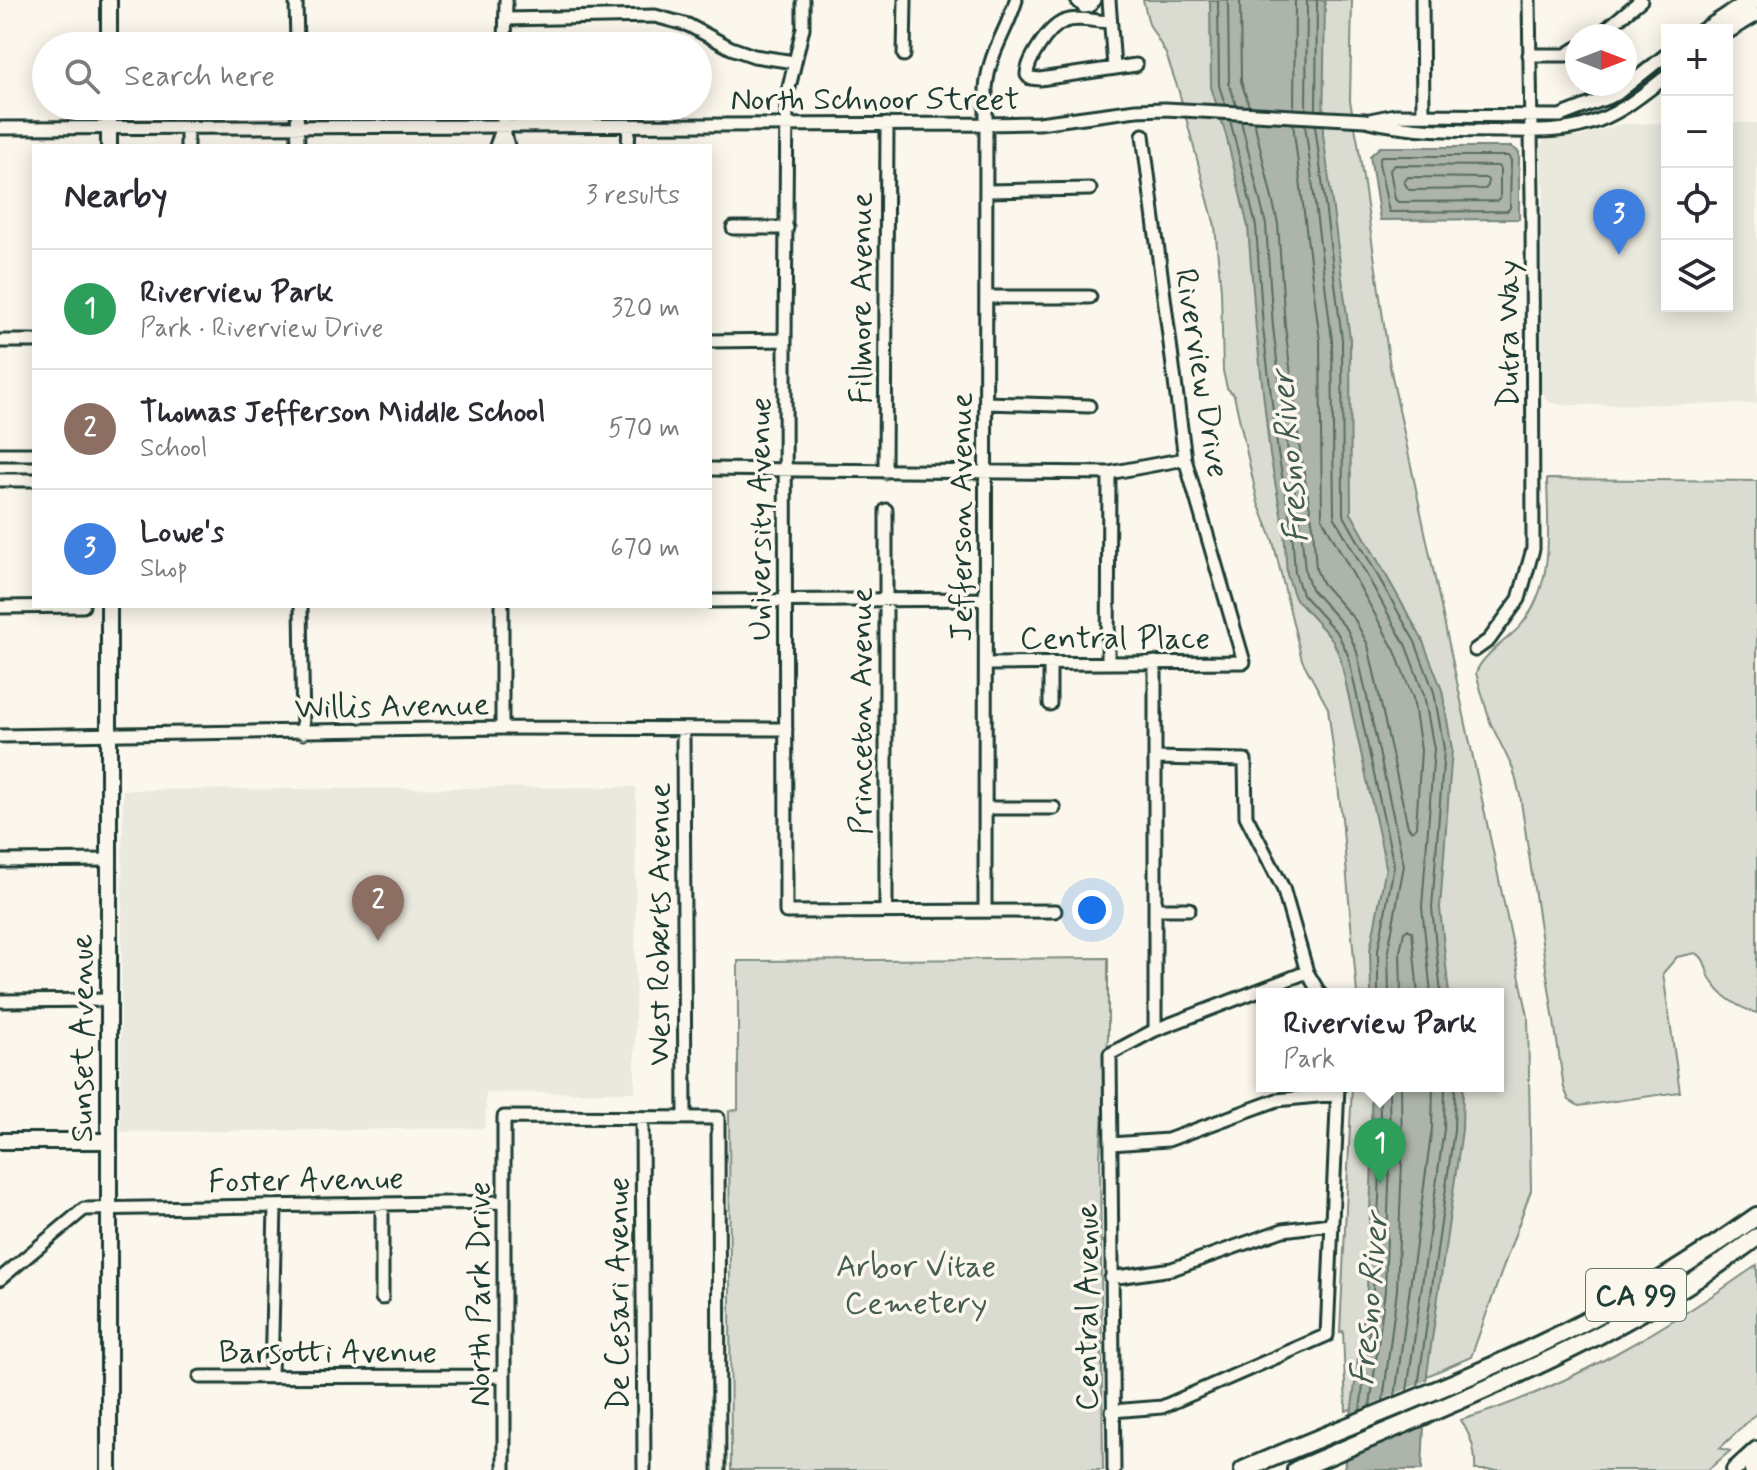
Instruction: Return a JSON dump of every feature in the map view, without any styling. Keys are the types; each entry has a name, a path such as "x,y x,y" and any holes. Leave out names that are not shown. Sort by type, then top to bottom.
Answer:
{"highway":[{"name":"CA 99","path":"1243,1470 1507,1359 1637,1294 1757,1216"},
{"name":"CA 99","path":"1303,1467 1506,1381 1631,1320 1757,1238"}],"main road":[{"path":"109,0 109,32"},
{"path":"109,120 109,144"},
{"name":"Sunset Avenue","path":"109,608 109,1470"},
{"path":"0,1141 108,1141"},
{"path":"1734,1470 1757,1449"},
{"path":"1752,1470 1757,1465"}],"street":[{"path":"296,0 297,32"},
{"path":"506,0 506,32"},
{"name":"University Avenue","path":"803,0 803,28 787,96 786,912 886,911"},
{"path":"904,55 905,0"},
{"path":"985,124 988,66 1016,0"},
{"path":"1077,0 1081,5 1092,3 1109,11"},
{"path":"1422,0 1423,115"},
{"name":"Dutra Way","path":"1475,650 1489,640 1519,599 1533,549 1529,0"},
{"path":"1711,24 1748,0"},
{"path":"1724,24 1752,7 1755,0"},
{"path":"1612,24 1638,1"},
{"path":"1109,11 1114,67"},
{"path":"1109,11 1062,20 1052,27 1036,50 1027,75 1040,79 1136,65"},
{"path":"1733,27 1757,15"},
{"path":"506,19 655,16 701,32"},
{"path":"712,38 754,56 794,62"},
{"path":"1529,55 1565,55"},
{"name":"North Schnoor Street","path":"0,128 985,124 1039,123 1136,110 1191,110 1344,120 1395,115 1560,116 1617,94 1661,59"},
{"name":"North Schnoor Street","path":"1365,120 1409,128 1567,130 1591,124 1626,108 1661,81"},
{"path":"298,120 298,144"},
{"path":"497,144 503,120"},
{"name":"Fillmore Avenue","path":"885,472 887,124"},
{"name":"Jefferson Avenue","path":"985,124 985,911"},
{"path":"503,126 508,144"},
{"path":"628,144 629,126"},
{"path":"187,128 187,144"},
{"name":"Riverview Drive","path":"1143,135 1185,459 1244,662"},
{"path":"987,191 1090,189"},
{"path":"733,228 787,228"},
{"path":"987,297 1090,297"},
{"path":"712,341 785,340"},
{"path":"0,341 32,341"},
{"path":"986,403 1089,406"},
{"path":"0,454 32,454"},
{"path":"712,469 1109,473 1185,459"},
{"path":"1108,663 1109,473"},
{"path":"0,480 32,480"},
{"name":"Princeton Avenue","path":"886,510 886,911"},
{"path":"712,601 986,599"},
{"path":"0,607 32,607"},
{"path":"301,608 303,733"},
{"path":"502,608 502,728"},
{"path":"1155,662 1155,1030 1256,991"},
{"name":"Central Place","path":"986,664 1244,662"},
{"path":"1050,663 1050,704"},
{"name":"Willis Avenue","path":"0,736 502,728 786,729"},
{"name":"West Roberts Avenue","path":"683,730 685,1117"},
{"path":"1155,758 1245,760 1246,816 1283,888 1307,972 1316,988"},
{"path":"985,808 1054,808"},
{"path":"0,861 109,860"},
{"path":"1155,909 1189,909"},
{"path":"886,911 1055,911"},
{"path":"1265,988 1307,972"},
{"path":"0,1001 109,1000"},
{"name":"Central Avenue","path":"1114,1470 1110,1054 1155,1030"},
{"path":"1111,1144 1168,1140 1277,1100 1326,1092"},
{"path":"1112,1411 1162,1407 1327,1335 1338,1092"},
{"name":"North Park Drive","path":"504,1470 504,1117 642,1118"},
{"path":"642,1118 718,1118 719,1470"},
{"name":"De Cesari Avenue","path":"642,1118 644,1470"},
{"name":"Foster Avenue","path":"0,1279 84,1209 504,1202"},
{"path":"382,1204 382,1298"},
{"path":"271,1377 275,1206"},
{"path":"1111,1278 1172,1269 1283,1230 1330,1224"},
{"name":"Barsotti Avenue","path":"200,1377 504,1376"}],"shaded area":[{"path":"1661,123 1661,312 1733,312 1733,123 1757,123 1757,404 1563,405 1548,402 1541,389 1542,210 1545,186 1542,183 1540,146 1546,137 1579,137 1621,124"},
{"path":"636,787 635,1092 486,1093 485,1128 120,1132 123,790"}],"green space":[{"path":"1143,0 1352,0 1350,101 1390,367 1528,1016 1531,1190 1471,1357 1346,1411 1343,1331 1340,1332 1352,1092 1504,1092 1504,988 1356,988 1342,818 1328,708 1302,660 1273,541 1258,503 1234,395 1227,388 1223,371 1221,290 1215,226 1179,92 1166,54 1149,24"},
{"path":"1547,479 1757,481 1757,1013 1737,1005 1720,992 1700,955 1677,957 1663,973 1680,1092 1579,1106 1569,1100 1564,1088 1520,795 1513,769 1490,722 1476,673 1484,659 1522,624 1540,591 1547,554"},
{"name":"Arbor Vitae Cemetery","path":"1108,958 1108,1037 1100,1156 1103,1470 731,1470 729,1111 738,1110 738,961"},
{"path":"1757,1265 1757,1413 1720,1448 1730,1451 1708,1470 1475,1470 1472,1444 1461,1420 1498,1408 1576,1374 1689,1311"}],"water":[{"name":"Fresno River","path":"1210,0 1325,0 1323,134 1350,339 1351,513 1422,639 1442,690 1452,749 1440,908 1448,988 1371,988 1370,950 1386,867 1340,657 1332,639 1295,598 1287,575 1284,530 1270,455 1248,227 1211,87"},
{"path":"1380,147 1512,147 1519,152 1519,219 1380,220 1370,156"},
{"name":"Fresno River","path":"1371,1092 1463,1092 1462,1130 1426,1381 1422,1470 1344,1470 1367,1289"}],"pier":[{"path":"1430,1379 1428,1426 1341,1462 1347,1415"}],"place":[{"name":"Lowe's","path":"1619,255"},
{"name":"Thomas Jefferson Middle School","path":"378,941"},
{"name":"Riverview Park","path":"1380,1184"}]}
